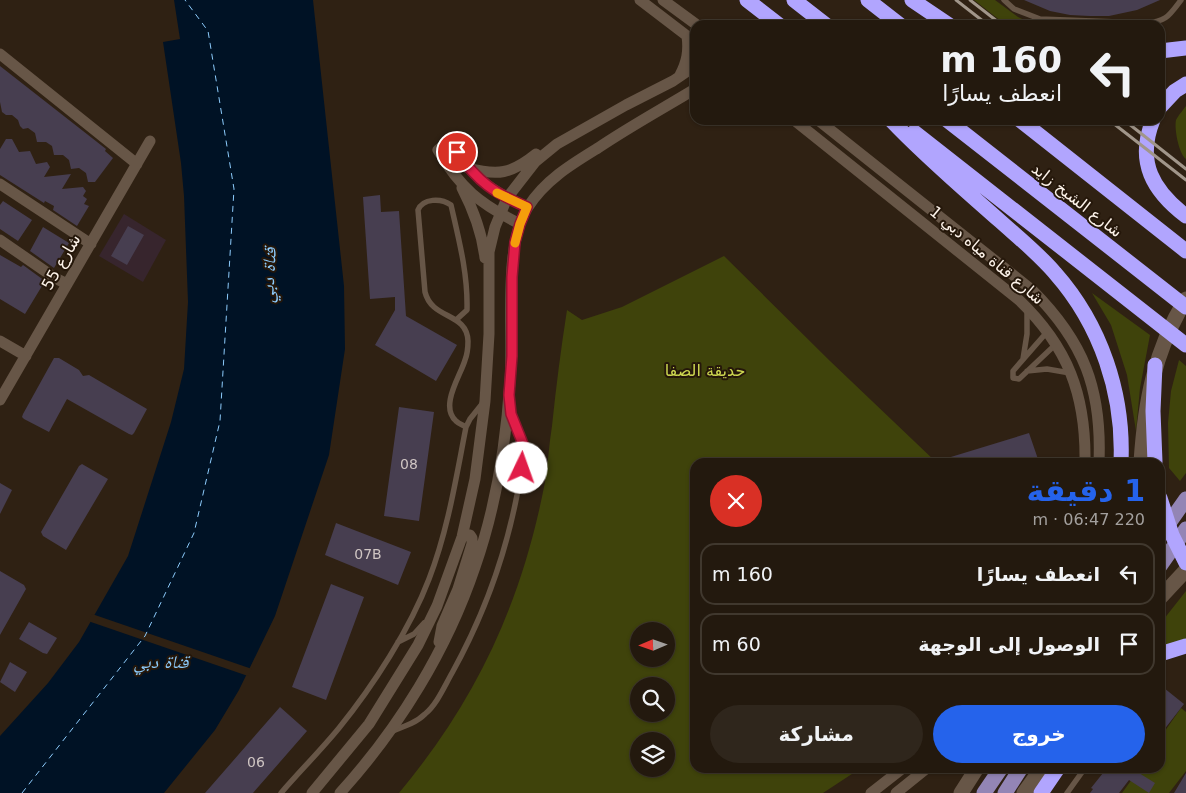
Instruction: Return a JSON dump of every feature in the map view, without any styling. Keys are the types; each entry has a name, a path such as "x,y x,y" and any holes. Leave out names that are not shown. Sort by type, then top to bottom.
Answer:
{"highway":[{"path":"747,0 772,20"},
{"path":"794,0 820,20"},
{"path":"868,0 894,20"},
{"path":"913,0 942,20"},
{"path":"1165,50 1186,48"},
{"path":"1165,102 1175,91 1186,84"},
{"path":"896,125 928,157 1044,260 1067,287 1095,332 1113,382 1119,417 1121,458"},
{"path":"905,125 1186,345"},
{"name":"شارع الشيخ زايد","path":"953,125 1186,307"},
{"name":"شارع الشيخ زايد","path":"1026,125 1186,251"},
{"path":"1151,125 1146,147 1150,172 1170,204 1186,216"},
{"path":"1155,365 1153,411 1155,458"},
{"path":"1165,513 1172,535 1186,563"},
{"path":"1165,652 1186,646"},
{"path":"1041,793 1055,773"}],"main road":[{"path":"1141,458 1146,410 1155,365 1173,321 1186,299"},
{"path":"1165,529 1186,499"},
{"path":"1165,559 1186,529"},
{"path":"1165,593 1186,570"},
{"path":"961,793 974,773"},
{"path":"984,793 998,773"},
{"path":"1005,793 1018,773"},
{"path":"1024,793 1038,773"}],"street":[{"path":"640,0 690,38"},
{"path":"663,0 690,20"},
{"path":"673,82 685,65 690,41"},
{"path":"0,54 137,164"},
{"path":"312,793 369,724 418,645 433,615 462,537 476,478 485,401 489,334 489,252 495,228 507,198 535,162 557,144 626,105 673,82 690,70"},
{"path":"344,791 390,732 417,690 438,652 465,596 486,532 502,459 509,395 512,356 512,277 515,242 527,207 540,190 562,171 690,92"},
{"path":"631,127 639,128 690,102"},
{"name":"شارع قناة مياه دبي 1","path":"800,125 1026,307 1048,332 1071,373 1082,409 1086,435 1086,458"},
{"name":"شارع قناة مياه دبي 1","path":"824,125 1032,290 1064,325 1076,345 1089,375 1097,406 1100,437 1099,458"},
{"name":"شارع 55","path":"0,400 150,140"},
{"path":"489,279 483,242 471,206 459,182 438,150 449,141 468,168 483,183 507,198 527,207"},
{"path":"468,168 495,173 506,172 524,164 543,149 557,144"},
{"path":"459,182 480,201 520,224"},
{"path":"0,184 91,244"},
{"path":"0,240 55,278 67,284"},
{"path":"0,341 26,356"},
{"path":"438,652 440,631 458,589 472,544 470,535 466,534 462,537"},
{"path":"871,793 897,773"},
{"path":"896,793 921,773"}],"lane":[{"path":"1004,0 1014,9 1040,19 1066,20"},
{"path":"1162,20 1170,14 1181,0"},
{"path":"456,320 467,310 468,295 465,263 451,204 439,200 425,202 418,210 424,292 432,307 456,320 465,328 468,340 466,360 455,381 450,400 454,420 466,427"},
{"path":"1022,361 1027,334 1026,307"},
{"path":"1048,332 1012,373 1013,378 1019,379 1056,344"},
{"path":"1028,371 1047,369 1071,373"},
{"path":"390,732 419,720 433,706 455,668 488,596 514,511 523,455 523,444 511,414 509,395"},
{"path":"281,793 338,729 364,695 417,608 436,562 451,503 466,427 485,401"},
{"path":"397,642 414,634 433,615"},
{"path":"1067,793 1081,773"}],"shaded area":[{"path":"124,214 166,240 143,282 99,256"}],"green space":[{"path":"974,0 995,0 1024,20 1000,20"},
{"path":"1186,106 1186,159 1179,147 1176,135 1176,120"},
{"name":"حديقة الصفا","path":"724,256 932,458 690,458 690,773 853,773 823,793 399,793 427,758 473,685 493,647 523,568 545,482 567,310 582,320 622,307"},
{"path":"1092,293 1150,335 1140,388 1136,431 1127,375 1111,325"},
{"path":"1179,360 1186,366 1186,473 1180,481 1169,468 1168,423 1171,391"},
{"path":"1186,591 1186,643 1165,649 1165,618"},
{"path":"1181,708 1186,712 1186,771 1169,793 1122,793 1136,773 1165,773 1165,731"}],"water":[{"name":"قناة دبي","path":"174,0 313,0 344,286 345,349 329,455 275,616 239,690 215,730 164,793 0,793 0,736 48,683 79,642 128,556 171,422 184,369 188,302 184,196 163,42 180,39"}],"pier":[{"path":"92,614 252,669 248,676 88,621"}],"building":[{"path":"1024,0 1160,0 1137,10 1109,16 1090,16 1050,11"},
{"path":"0,66 106,149 105,151 113,158 95,182 88,182 86,173 79,168 71,169 69,160 63,155 54,155 52,146 46,142 37,142 35,133 28,128 23,129 18,120 12,115 6,115 2,112 0,102"},
{"path":"6,139 12,139 19,152 30,151 36,164 47,162 50,167 44,177 71,174 62,189 83,187 86,191 83,196 87,199 84,204 89,206 77,226 53,210 54,206 45,201 44,203 0,175 0,149"},
{"path":"380,195 381,212 399,211 406,316 457,345 436,381 375,345 395,310 395,297 370,299 363,197"},
{"path":"3,201 32,220 18,241 0,229 0,205"},
{"path":"128,226 144,235 127,265 111,256"},
{"path":"43,227 69,243 54,268 30,251"},
{"path":"0,255 21,267 23,265 45,281 25,314 0,299"},
{"path":"54,358 59,358 79,370 83,376 89,375 147,409 134,433 132,435 129,434 67,399 49,432 24,419 22,417 23,414"},
{"path":"399,407 434,412 419,521 384,516"},
{"path":"1029,433 1038,458 948,458"},
{"path":"82,464 108,479 66,550 43,536 41,532 79,466"},
{"path":"0,483 12,490 0,514"},
{"path":"336,523 411,552 398,585 325,555"},
{"path":"0,571 24,585 26,589 0,635"},
{"path":"331,584 364,597 326,700 292,687"},
{"path":"29,622 57,638 47,654 19,639"},
{"path":"10,662 27,672 15,692 0,682"},
{"path":"1165,689 1184,704 1165,729"},
{"path":"280,707 307,731 253,793 205,793"},
{"path":"1103,773 1139,773 1155,783 1149,793 1129,780 1119,793 1090,793 1093,789 1091,788"},
{"path":"1186,773 1186,793 1174,793"}],"ferry route":[{"path":"22,793 145,636 194,533 220,421 234,189 208,31 185,0"}],"railway":[{"path":"956,0 982,20"},
{"path":"970,0 996,20"},
{"path":"1115,125 1186,180"},
{"path":"1130,125 1186,169"}],"slow traffic":[{"path":"497,193 527,207 515,243"}],"route":[{"path":"457,152 468,168 483,183 492,190 527,207 515,242 512,277 512,356 509,395 511,414 523,444 522,468"}]}
